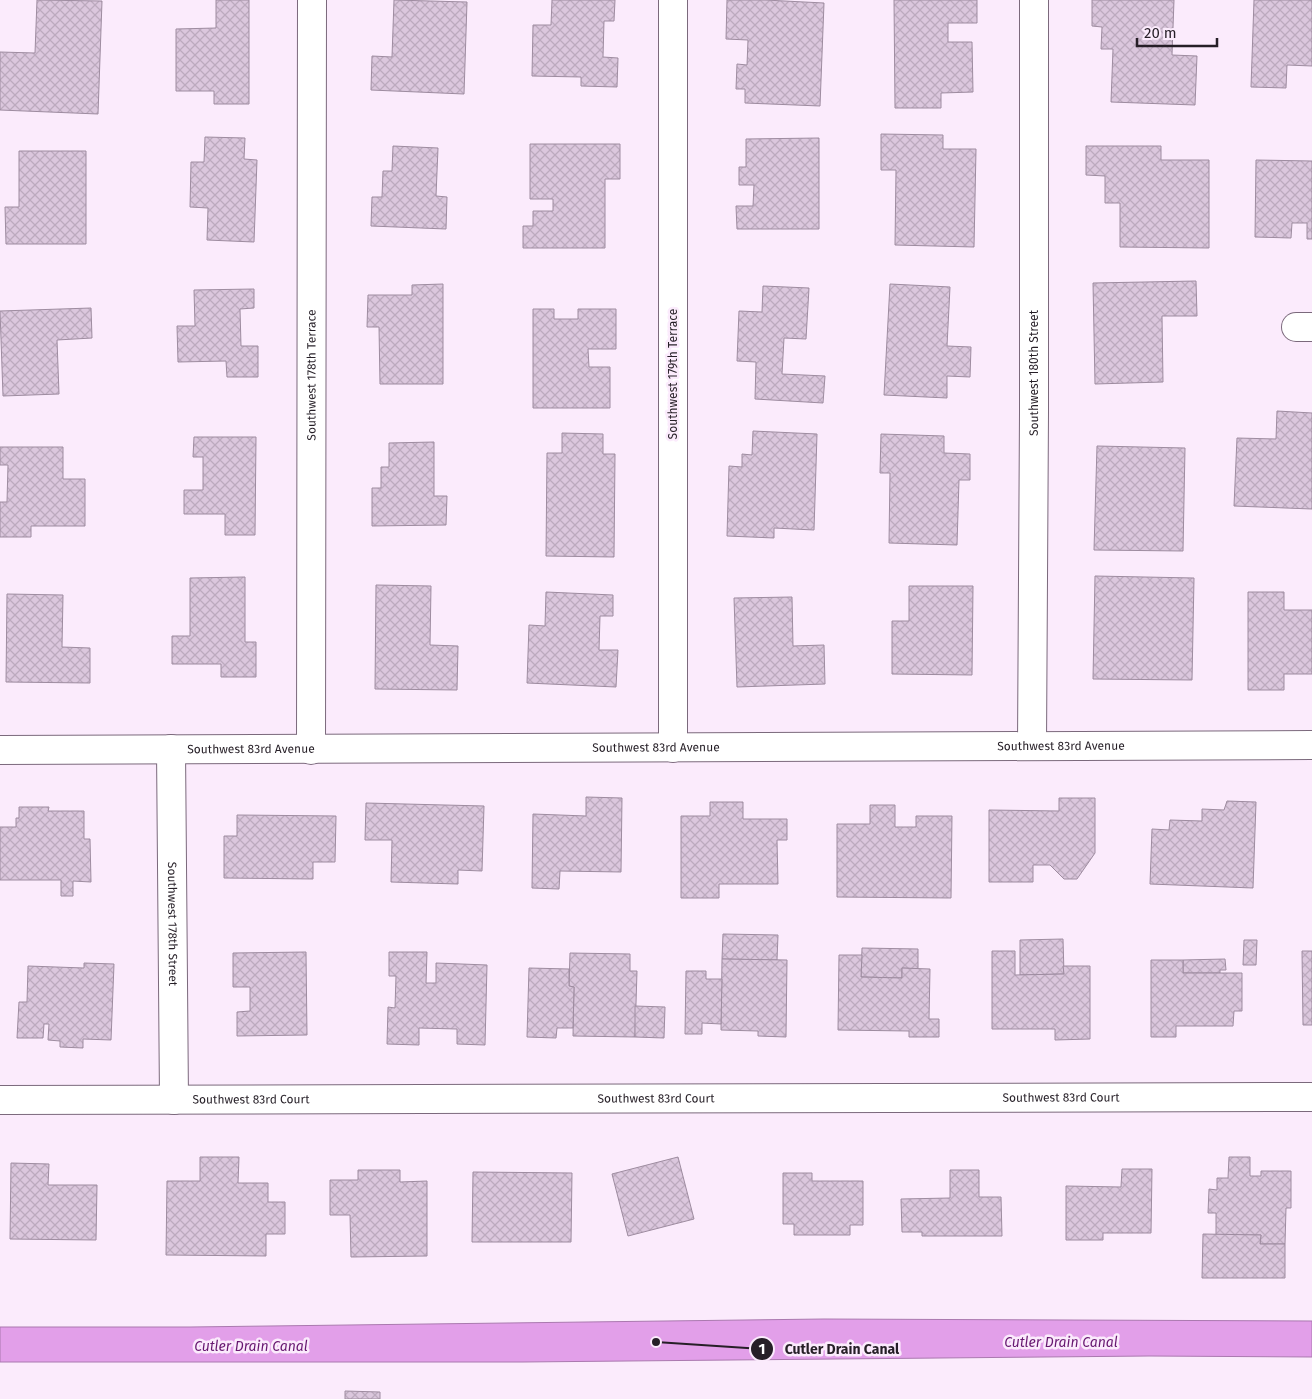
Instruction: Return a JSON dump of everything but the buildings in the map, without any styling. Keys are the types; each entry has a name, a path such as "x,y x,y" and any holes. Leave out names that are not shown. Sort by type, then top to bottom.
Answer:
{"street":[{"name":"Southwest 178th Terrace","path":"311,750 312,0"},
{"name":"Southwest 179th Terrace","path":"673,0 673,748"},
{"name":"Southwest 180th Street","path":"1032,745 1034,0"},
{"name":"Southwest 83rd Avenue","path":"0,750 1312,745"},
{"name":"Southwest 178th Street","path":"171,749 174,1100"},
{"name":"Southwest 83rd Court","path":"0,1100 1312,1097"}],"water":[{"name":"Cutler Drain Canal","path":"824,1319 1312,1321 1312,1357 1149,1356 523,1362 0,1362 0,1327 190,1327"}],"place":[{"name":"Cutler Drain Canal","path":"656,1342"}]}
